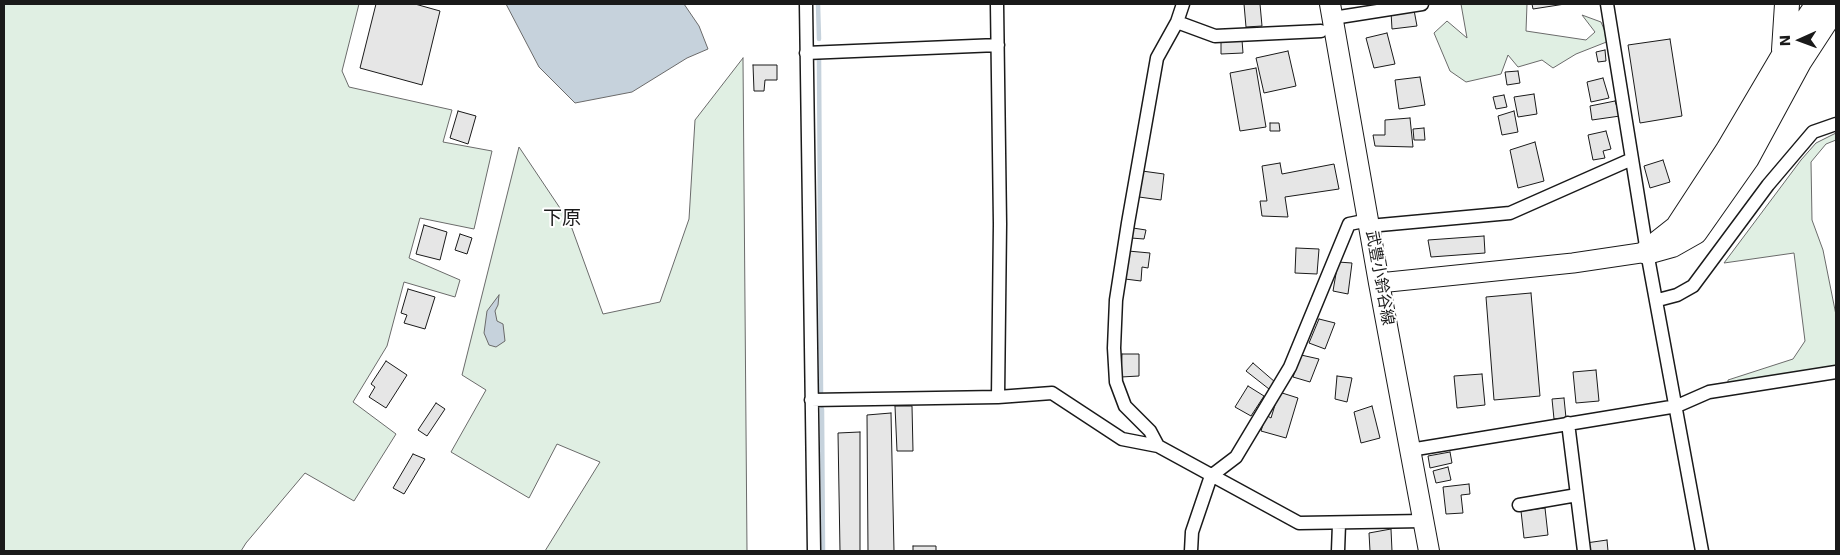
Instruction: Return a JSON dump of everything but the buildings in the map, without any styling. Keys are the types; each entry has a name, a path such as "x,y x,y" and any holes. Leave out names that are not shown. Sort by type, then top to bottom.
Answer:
{"highway":[{"path":"1787,4 1792,58"},
{"path":"1792,58 1818,4"},
{"path":"1647,252 1677,228 1792,58 1836,5"},
{"path":"1792,58 1836,26"}],"main road":[{"name":"武豊小鈴谷線","path":"1328,18 1369,223 1378,282 1429,551"}],"street":[{"path":"806,4 814,551"},
{"path":"997,4 1000,224 998,397"},
{"path":"1158,446 1150,431 1125,406 1116,382 1114,348 1116,300 1157,58 1177,22 1183,4"},
{"path":"1177,22 1215,36 1422,4"},
{"path":"1606,4 1647,252 1658,300 1702,551"},
{"path":"806,53 998,45"},
{"path":"1658,300 1677,295 1693,286 1768,185 1813,132 1836,124"},
{"path":"1191,551 1192,532 1211,476 1236,458 1290,367 1349,224 1510,214 1632,159"},
{"path":"1378,282 1573,264 1647,252"},
{"path":"1410,450 1677,406 1710,392 1836,372"},
{"path":"812,400 998,397 1052,393 1122,439 1158,446 1299,523 1339,524 1424,521"},
{"path":"1568,423 1584,551"},
{"path":"1520,505 1577,496"},
{"path":"1338,551 1339,524"}],"green space":[{"path":"4,4 359,4 342,71 349,87 452,110 443,142 492,151 474,229 420,218 409,258 460,280 455,297 404,282 387,346 353,402 396,434 354,501 305,473 241,551 4,551"},
{"path":"1461,4 1527,4 1526,31 1586,40 1595,32 1582,15 1601,22 1609,41 1576,54 1553,68 1542,60 1518,67 1508,55 1501,74 1466,82 1450,71 1434,33 1447,21 1467,38"},
{"path":"743,58 747,551 545,551 600,462 557,444 529,498 451,452 486,390 462,375 519,147 570,223 603,314 660,302 689,219 695,120"},
{"path":"1836,133 1836,140 1826,144 1811,162 1812,220 1823,250 1836,315 1836,370 1728,387 1728,380 1793,359 1805,341 1794,253 1724,263 1801,160 1816,143"}],"shaded area":[{"path":"506,4 684,4 699,26 708,49 687,58 632,92 575,103 539,67"},
{"path":"499,295 495,311 497,321 503,324 505,341 496,347 489,345 484,333 487,311"}],"waterway":[{"path":"818,4 819,39"},
{"path":"819,58 821,392"},
{"path":"822,409 823,551"}],"district":[{"name":"下原","path":"562,219"}]}
